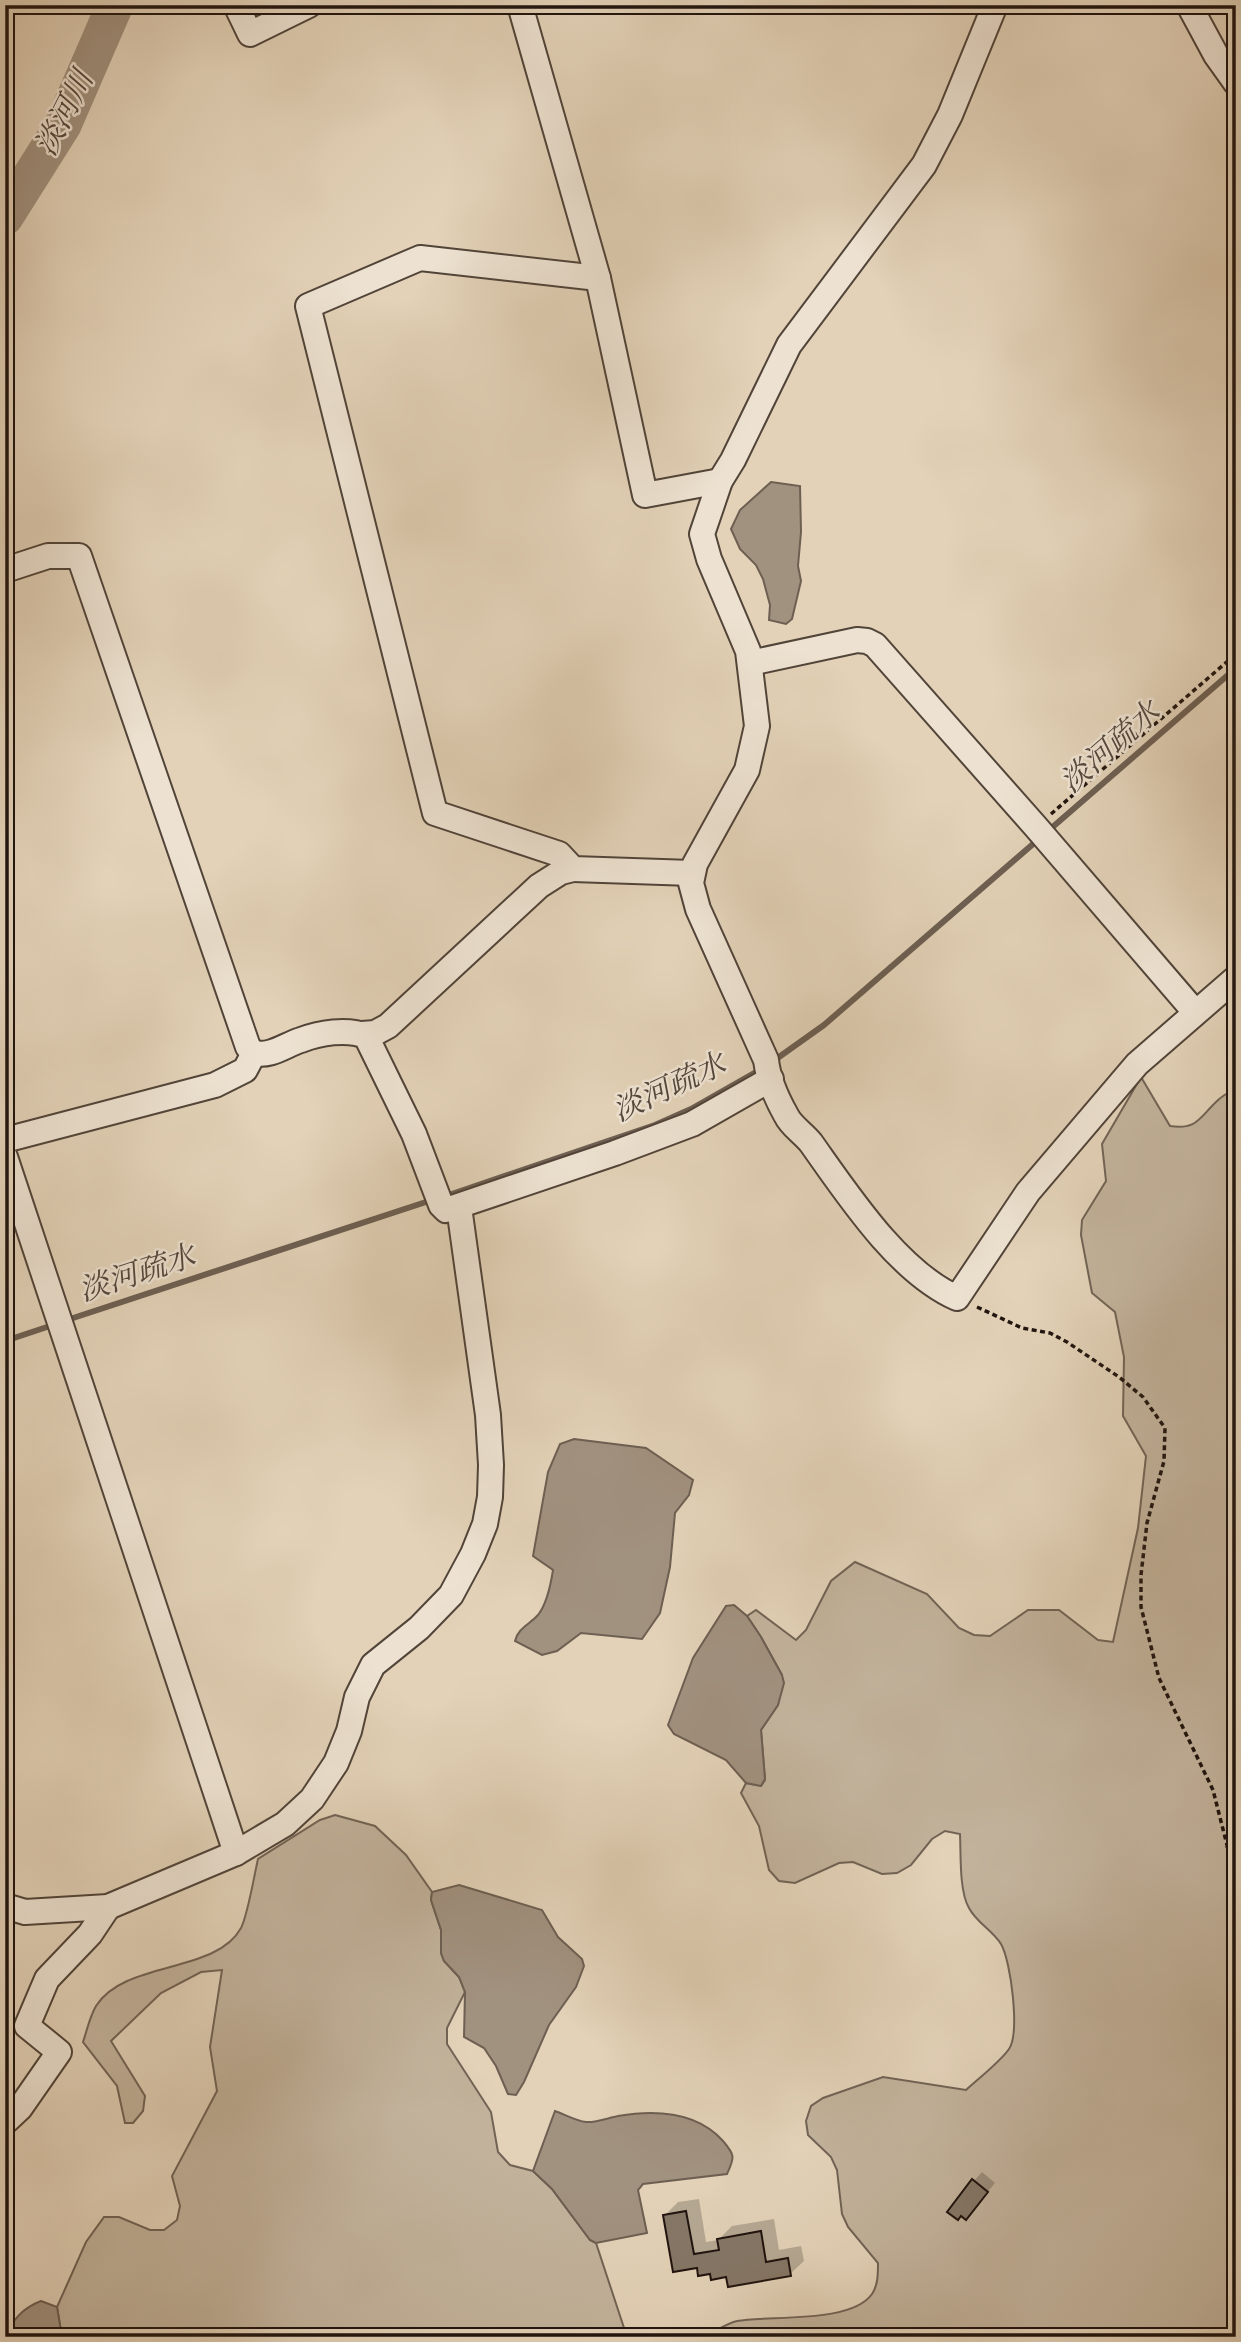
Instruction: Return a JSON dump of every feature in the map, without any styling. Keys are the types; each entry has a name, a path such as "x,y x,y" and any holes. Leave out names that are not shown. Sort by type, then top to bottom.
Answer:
{"street":[{"path":"236,5 250,34 309,5"},
{"path":"520,5 598,278 645,495 720,481"},
{"path":"995,5 950,115 924,164 789,345 720,481 702,534 709,559 748,651 757,726 747,770 703,848 692,873 692,887 698,909 786,1117 806,1137 877,1230 917,1273 938,1289 957,1298 1028,1192 1137,1064 1236,978"},
{"path":"1189,5 1216,55 1236,83"},
{"path":"573,869 559,854 435,813 308,306 419,258 598,278"},
{"path":"5,570 48,556 79,556 242,1034 254,1053 274,1052 299,1040 323,1034 375,1033 388,1026 538,886 561,872 573,869 692,873"},
{"path":"750,663 856,640 871,642 880,649 1195,1012"},
{"path":"5,1906 25,1912 108,1907 236,1853 285,1824 312,1799 336,1763 349,1731 357,1697 373,1665 419,1628 451,1595 473,1554 485,1524 490,1497 488,1415 445,1201 371,1044 362,1034"},
{"path":"5,1140 215,1084 244,1070 254,1053"},
{"path":"445,1201 692,1124 768,1070"},
{"path":"5,1157 236,1853"},
{"path":"5,2122 20,2108 59,2052 27,2026 47,1979 90,1934 108,1907"}],"path":[{"path":"1041,833 1236,654"},
{"path":"957,1298 1022,1328 1050,1334 1067,1342 1119,1377 1143,1398 1166,1428 1164,1461 1147,1523 1141,1575 1141,1607 1159,1678 1213,1790 1227,1845 1236,1920"},
{"path":"1236,2032 1229,2060 1228,2100 1236,2201"}],"shaded area":[{"path":"771,482 800,486 801,532 798,566 801,581 792,619 786,624 769,620 770,605 763,579 756,565 740,549 731,529 740,510"},
{"path":"1141,1077 1170,1126 1192,1124 1219,1099 1236,1088 1236,2337 708,2337 737,2321 809,2316 847,2310 861,2304 874,2291 878,2263 848,2227 842,2214 837,2170 831,2157 808,2135 806,2121 811,2106 823,2098 883,2077 966,2090 1009,2049 1014,2028 1013,1997 1005,1953 998,1939 976,1918 966,1901 961,1872 960,1834 945,1831 932,1839 911,1865 897,1873 882,1874 853,1862 839,1863 795,1883 779,1881 769,1870 759,1826 741,1793 746,1783 761,1786 765,1780 761,1730 778,1705 782,1675 747,1616 756,1610 796,1640 806,1630 831,1581 855,1562 927,1594 959,1628 974,1635 990,1636 1028,1610 1059,1610 1098,1640 1113,1642 1138,1528 1146,1456 1123,1416 1124,1357 1115,1312 1092,1293 1081,1235 1082,1220 1106,1181 1102,1144"},
{"path":"574,1439 646,1448 693,1480 689,1495 675,1513 670,1567 660,1613 642,1639 581,1633 557,1651 542,1655 515,1641 521,1629 538,1615 548,1594 553,1570 533,1556 548,1472 560,1444"},
{"path":"734,1605 747,1616 761,1637 784,1683 778,1705 761,1730 765,1779 761,1786 746,1783 726,1760 674,1734 668,1725 693,1658 726,1606"},
{"path":"335,1815 375,1826 406,1855 432,1892 431,1900 441,1930 441,1953 444,1961 459,1977 465,1992 447,2028 447,2044 491,2112 498,2152 510,2165 533,2171 552,2189 590,2240 596,2243 627,2337 62,2337 57,2307 86,2242 104,2217 119,2217 150,2230 164,2230 177,2220 180,2206 172,2176 217,2091 210,2047 222,1970 201,1972 161,1993 111,2041 145,2096 143,2111 133,2123 125,2123 117,2086 83,2042 96,2006 110,1991 127,1981 192,1961 229,1943 244,1922 258,1859 320,1820"},
{"path":"459,1885 542,1910 558,1937 582,1959 584,1966 576,1987 549,2025 516,2095 508,2094 496,2066 484,2048 464,2037 465,1992 459,1977 444,1961 441,1953 441,1930 431,1900 432,1892"},
{"path":"555,2111 586,2122 646,2113 687,2118 712,2131 723,2141 732,2153 731,2164 727,2174 643,2184 638,2190 647,2233 596,2243 590,2240 552,2189 533,2171"},
{"path":"41,2301 57,2307 62,2337 5,2337 19,2315"}],"building":[{"path":"972,2179 988,2192 966,2220 961,2216 958,2220 947,2212"},
{"path":"686,2211 694,2254 719,2250 717,2239 761,2231 766,2262 788,2258 791,2276 728,2287 726,2277 711,2280 710,2274 698,2276 697,2268 673,2272 663,2215"}],"waterway":[{"name":"淡河川","path":"5,217 63,125 115,5"},
{"name":"淡河疏水","path":"1048,831 1236,668"},
{"name":"淡河疏水","path":"772,1062 824,1025 1040,838"},
{"name":"淡河疏水","path":"443,1197 655,1125 691,1109 763,1068"},
{"name":"淡河疏水","path":"64,1321 432,1200"},
{"name":"淡河疏水","path":"5,1341 53,1325"}]}
